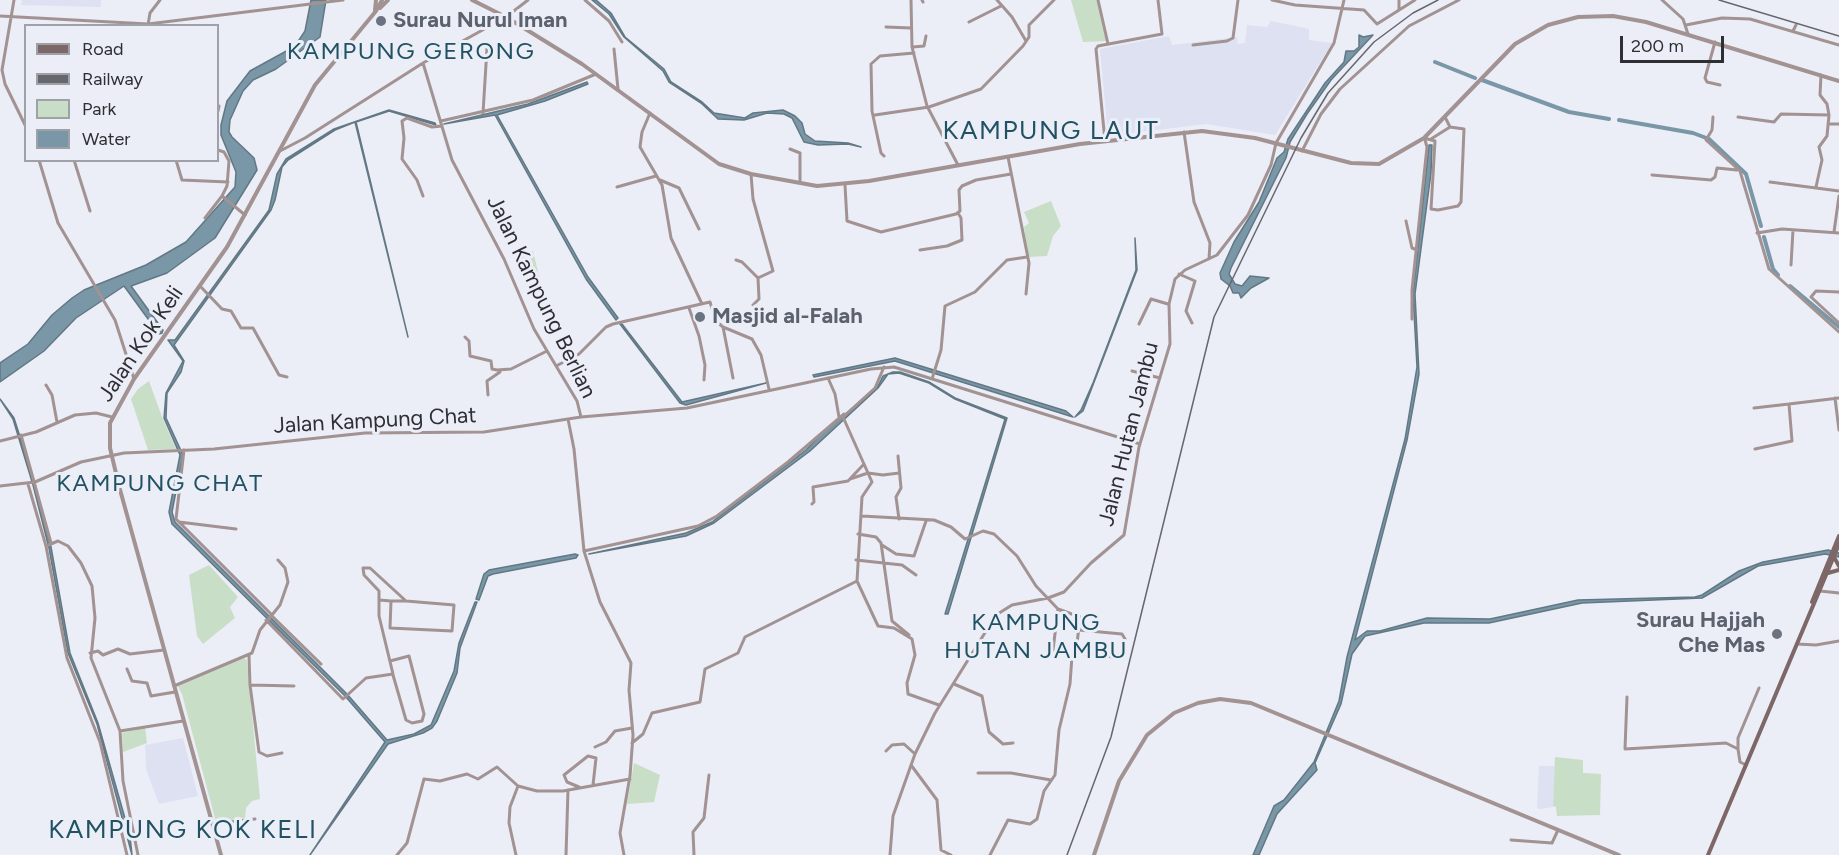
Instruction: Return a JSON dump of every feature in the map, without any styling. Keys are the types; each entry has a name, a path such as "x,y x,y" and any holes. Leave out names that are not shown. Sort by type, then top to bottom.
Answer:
{"main road":[{"path":"1803,626 1820,591 1839,536"},
{"path":"1833,555 1839,544"},
{"path":"1833,555 1839,568"},
{"path":"1828,568 1839,568"},
{"path":"1828,568 1839,568"},
{"path":"1707,855 1828,568"}],"street":[{"path":"14,0 9,16 2,70 5,84 24,123"},
{"path":"148,24 150,14 160,0"},
{"path":"156,24 343,0"},
{"path":"375,12 376,0"},
{"name":"Jalan Kok Keli","path":"221,855 112,456 109,433 112,417 134,379 200,286 324,72 375,12 382,0"},
{"path":"375,12 388,0"},
{"path":"472,0 506,17 596,74 719,164 751,174 800,184 845,185 1008,156 1184,132 1215,131 1276,143 1351,163 1372,165 1393,158 1424,139 1505,52 1548,25 1578,17 1612,16 1689,34 1839,81"},
{"path":"278,151 305,138 423,63 506,17 528,0"},
{"path":"585,0 609,21 622,42"},
{"path":"911,0 912,47 927,106 958,165"},
{"path":"997,0 1012,17 1026,41"},
{"path":"875,115 927,106 981,89 990,83 1026,41 1029,25 1054,0"},
{"path":"1098,0 1108,44"},
{"path":"1105,141 1096,49 1098,46 1162,34 1158,0"},
{"path":"1193,45 1232,39 1238,0"},
{"path":"1272,0 1295,5 1320,5 1364,10 1377,24 1415,0"},
{"path":"1320,0 1320,5"},
{"path":"1179,274 1209,259 1221,250 1248,215 1270,165 1276,143 1332,50 1344,0"},
{"path":"1398,0 1399,9"},
{"path":"1300,151 1321,114 1340,89 1409,26 1459,0"},
{"path":"1662,0 1686,25 1689,34"},
{"path":"969,22 1001,6"},
{"path":"0,16 133,24"},
{"path":"1686,25 1714,19 1738,18 1839,45"},
{"path":"189,20 191,24"},
{"path":"1793,31 1796,25"},
{"path":"886,27 911,28"},
{"path":"912,47 924,46 926,36"},
{"path":"1715,42 1705,78 1707,82 1720,85"},
{"path":"483,113 487,48"},
{"path":"614,50 618,89"},
{"path":"884,156 881,153 871,98 872,62 880,56 914,53"},
{"name":"Jalan Kampung Berlian","path":"423,63 452,160 504,259 534,329 574,394 581,417 568,419 574,449 584,551 600,602 631,663 629,690 633,743 630,779 620,833 624,855"},
{"path":"440,121 532,100 596,74"},
{"path":"1816,187 1822,160 1819,147 1827,136 1829,115 1827,104 1820,95 1821,75"},
{"path":"650,113 642,132 640,147 664,193 671,238 702,304"},
{"path":"1738,117 1774,122 1781,114 1829,115"},
{"path":"1445,117 1450,127"},
{"path":"1713,117 1707,138 1739,170 1770,271 1839,332"},
{"path":"423,196 417,180 403,162 402,121 410,118 432,127 442,126"},
{"path":"1828,124 1839,124"},
{"path":"1424,139 1436,143 1431,209 1438,210 1456,206 1461,202 1465,136 1463,128 1450,127 1431,140"},
{"path":"1184,132 1194,202 1210,243 1209,259"},
{"path":"1412,319 1412,290 1427,147 1424,139"},
{"path":"790,149 800,153 800,184"},
{"path":"205,218 224,197 228,182 229,159 224,152 219,150"},
{"path":"1008,156 1027,257 1029,276 1026,294"},
{"path":"40,162 58,223 107,304 119,331 134,379"},
{"path":"75,162 90,211"},
{"path":"177,162 182,180 228,182"},
{"path":"1652,175 1710,180 1715,177 1717,168 1739,170"},
{"path":"751,174 753,199 773,271 758,278"},
{"path":"845,185 848,221 861,224 873,232 888,232 958,213 961,209 959,190 962,186 976,180 1011,174"},
{"path":"617,187 658,178 679,188 699,229"},
{"path":"1770,182 1839,191"},
{"path":"1834,232 1839,196"},
{"path":"224,197 243,213"},
{"path":"920,250 947,246 962,240 962,218 958,213"},
{"path":"1406,220 1412,249 1417,250"},
{"path":"1759,232 1769,230 1839,232"},
{"path":"1791,265 1793,230"},
{"path":"932,380 941,351 945,306 975,292 1007,260 1027,257"},
{"path":"736,261 742,262 758,278 759,299 753,305"},
{"path":"1179,274 1195,281 1186,311 1192,323"},
{"name":"Jalan Hutan Jambu","path":"890,855 893,816 915,754 940,705 988,627 1001,610 1064,592 1090,563 1124,535 1140,444 1170,344 1169,304 1179,274"},
{"path":"200,286 222,309 234,315 241,328 253,327 279,375 287,377"},
{"path":"1839,292 1816,291 1811,297 1839,322"},
{"path":"1139,324 1150,299 1169,304"},
{"path":"558,365 584,350 606,327 710,302 713,305 716,321 723,327 752,339 761,355 769,389"},
{"path":"693,319 697,306"},
{"path":"689,308 705,365 704,380"},
{"path":"723,327 733,378"},
{"path":"465,338 470,341 470,356 491,361 492,369 502,371"},
{"path":"488,395 487,381 502,371 548,351"},
{"path":"581,417 687,408 769,389 884,367 903,369 1140,444"},
{"path":"584,551 698,526 717,516 800,453 875,388 884,367"},
{"path":"1132,371 1160,378"},
{"path":"828,378 839,410 872,485 862,497 862,516 856,560 857,581 878,626 894,628 912,639"},
{"path":"46,385 52,395 57,422"},
{"path":"1754,408 1837,398 1839,431"},
{"path":"1755,449 1792,441 1789,404"},
{"path":"0,441 89,413 112,417"},
{"name":"Jalan Kampung Chat","path":"112,456 124,453 175,451 365,433 484,432 568,419"},
{"path":"19,436 48,544 67,658 95,724 127,855"},
{"path":"184,450 175,510 177,521 343,699 366,678 393,674"},
{"path":"0,486 32,482 81,462 112,456"},
{"path":"898,456 901,489 896,504 899,519"},
{"path":"850,479 864,464"},
{"path":"812,504 814,503 813,487 850,479 868,472 883,475 899,473"},
{"path":"32,482 48,544"},
{"path":"862,516 944,523 960,537 967,538 983,531 994,534 1017,556 1058,609 1080,617 1070,684 1059,730 1055,775 1044,791 1036,822 1030,824 1008,820 990,855"},
{"path":"858,534 876,537 882,545 896,554 914,556 922,528 927,520"},
{"path":"177,521 236,529"},
{"path":"48,544 61,542 71,549 92,586 95,618 90,653 101,688 120,731 123,781 138,855"},
{"path":"882,545 892,621 912,639 915,650 907,683 908,694 940,705"},
{"path":"174,686 249,656 253,652 260,630 284,597 288,582 285,568 278,560"},
{"path":"856,560 884,562 907,567 916,575"},
{"path":"390,661 409,656 424,714 422,721 412,723 406,720 393,674 390,661 380,616 379,591 363,575 363,568 370,568 406,601"},
{"path":"633,743 643,734 652,713 700,702 705,669 738,653 744,637 857,581"},
{"path":"1820,591 1839,593"},
{"path":"379,600 454,605 452,632 390,628 391,601"},
{"path":"1058,609 1053,650 1074,655 1120,657 1125,639 1122,634 1079,630"},
{"path":"268,617 274,615 321,664"},
{"path":"1796,644 1816,645 1839,641"},
{"path":"90,653 98,652 103,656 118,649 130,654 164,651"},
{"path":"249,656 250,685 259,752 267,756 282,753"},
{"path":"127,669 132,681 147,683 151,696 175,692"},
{"path":"954,684 982,696 989,732 1003,744 1013,743"},
{"path":"250,685 294,686"},
{"path":"1746,765 1739,760 1738,738 1759,688"},
{"path":"1627,697 1625,749 1726,743 1738,749"},
{"path":"1094,855 1113,796 1125,768 1152,730 1174,713 1208,700 1236,700 1251,703 1619,855"},
{"path":"120,731 184,721"},
{"path":"595,747 606,742 615,731 632,728"},
{"path":"886,751 892,745 904,744 915,754"},
{"path":"581,787 567,782 564,775 588,756 596,758 594,785"},
{"path":"911,765 937,800 941,850 951,855"},
{"path":"397,855 407,843 424,779 440,781 467,774 478,779 498,767 518,786 537,791 568,790 630,779"},
{"path":"978,773 1011,773 1051,780"},
{"path":"694,855 693,832 704,818 709,775"},
{"path":"516,855 509,823 510,807 518,786"},
{"path":"566,855 568,790"},
{"path":"213,824 255,819"},
{"path":"1511,840 1552,843 1558,830"}],"shaded area":[{"path":"22,0 101,0 101,7 21,5"},
{"path":"1271,21 1309,29 1309,40 1332,43 1275,135 1206,124 1108,136 1100,49 1169,36 1172,45 1237,37 1238,44 1245,43 1247,25 1267,27"},
{"path":"183,738 198,796 159,804 146,769 145,745"},
{"path":"1539,766 1555,766 1553,807 1537,808"}],"green space":[{"path":"1071,0 1097,0 1106,41 1083,42"},
{"path":"1051,201 1061,226 1053,236 1047,256 1028,257 1024,227 1029,223 1024,212"},
{"path":"533,251 540,280 531,283 519,256"},
{"path":"149,381 176,449 148,450 131,399 138,389"},
{"path":"209,565 238,597 230,607 235,618 203,644 197,636 189,575"},
{"path":"244,658 247,660 260,799 252,801 246,808 245,818 216,822 182,694 177,685"},
{"path":"145,727 147,743 123,752 122,733"},
{"path":"1555,757 1583,760 1583,773 1601,774 1600,815 1557,816 1556,807 1553,806"},
{"path":"634,763 660,775 654,802 627,804"}],"water":[{"path":"311,0 326,0 320,37 276,69 253,80 243,91 230,120 229,132 254,158 257,170 215,238 167,273 131,286 163,330 162,333 159,334 124,286 76,318 44,351 0,382 0,363 28,344 52,315 72,298 84,290 146,265 186,242 235,187 236,172 221,135 227,101 250,71 290,49 299,40 305,31"},
{"path":"592,0 596,0 611,13 625,37 664,69 671,82 702,102 714,113 745,118 753,113 783,110 795,116 802,123 805,134 815,141 848,143 861,147 848,144 818,145 804,142 792,118 784,114 767,113 744,120 718,119 701,103 669,82 663,71 624,37 609,14"},
{"path":"1359,35 1363,37 1373,35 1331,80 1307,114 1290,142 1286,158 1231,268 1229,274 1235,284 1242,286 1250,276 1269,278 1251,288 1241,298 1239,293 1233,293 1230,286 1221,279 1220,273 1234,242 1259,202 1277,158 1284,152 1288,139 1325,83 1344,62 1346,51 1354,51 1359,47"},
{"path":"587,82 588,84 545,101 497,115 588,277 618,318 616,320 586,279 495,115 444,124 528,104"},
{"path":"389,110 436,125 389,111 356,122 408,337 355,122 335,130 288,160 282,167 271,210 174,345 184,361 181,372 167,393 166,418 183,455 172,512 175,522 347,694 387,740 414,734 431,725 454,671 459,643 475,602 477,602 460,648 457,673 437,721 432,728 423,733 388,744 310,855 385,742 345,696 172,524 169,512 180,455 164,418 166,393 183,361 168,340 175,340 269,210 277,174 286,159 334,129"},
{"path":"1429,145 1432,145 1431,173 1415,294 1419,374 1407,440 1355,640 1367,631 1380,631 1427,618 1490,619 1578,600 1695,597 1702,595 1739,571 1763,562 1828,550 1839,553 1839,557 1825,554 1758,566 1702,598 1582,603 1489,623 1424,623 1365,636 1352,654 1341,704 1315,763 1317,770 1277,814 1259,855 1253,855 1274,806 1284,800 1314,762 1339,701 1347,657 1405,439 1417,367 1413,294"},
{"path":"1135,238 1137,270 1083,411 1075,417 1081,410 1093,383 1136,270"},
{"path":"620,324 682,402 766,383 686,405 680,403"},
{"path":"895,358 1066,411 1073,417 895,361 814,377 813,375"},
{"path":"900,372 929,382 955,398 1007,418 948,614 945,614 1005,419 955,399 929,383 899,373 888,374"},
{"path":"888,374 878,388 810,451 714,523 686,536 589,554 686,533 712,522 806,450 820,435 877,388 883,376"},
{"path":"0,399 14,418 35,484 51,547 70,653 98,723 130,836 132,855 97,724 68,653 49,548 33,485 13,419"},
{"path":"578,555 576,558 488,576 479,600 476,599 484,574 489,570"}],"waterway":[{"path":"1435,62 1475,78"},
{"path":"1482,80 1569,112 1609,119"},
{"path":"1619,120 1693,133 1709,139 1746,174 1761,226"},
{"path":"1764,237 1773,269 1778,275"},
{"path":"1790,286 1839,327"}],"railway":[{"path":"1067,855 1111,737 1214,317 1301,138 1328,93 1374,42 1413,13 1438,0"},
{"path":"1719,0 1839,36"}],"place":[{"name":"Surau Nurul Iman","path":"381,21"},
{"name":"Masjid al-Falah","path":"700,317"},
{"name":"Surau Hajjah Che Mas","path":"1777,634"}],"district":[{"name":"KAMPUNG GERONG","path":"411,52"},
{"name":"KAMPUNG LAUT","path":"1051,131"},
{"name":"KAMPUNG CHAT","path":"160,484"},
{"name":"KAMPUNG HUTAN JAMBU","path":"1036,637"},
{"name":"KAMPUNG KOK KELI","path":"183,830"}]}
